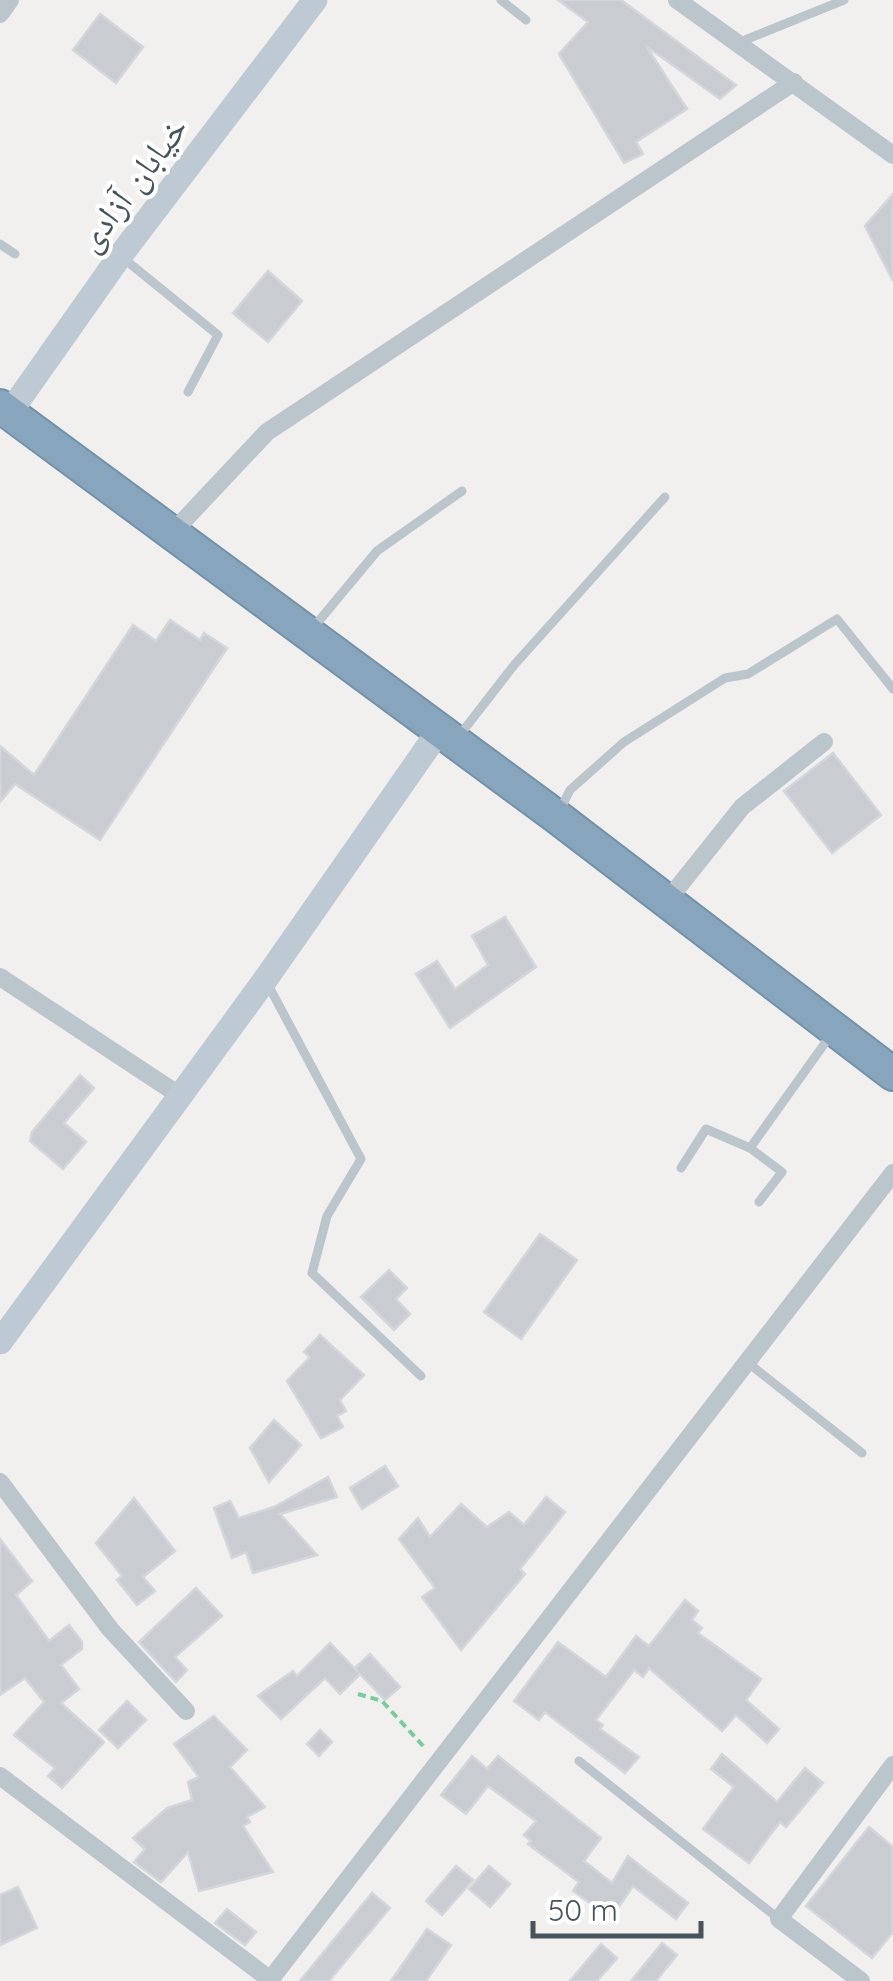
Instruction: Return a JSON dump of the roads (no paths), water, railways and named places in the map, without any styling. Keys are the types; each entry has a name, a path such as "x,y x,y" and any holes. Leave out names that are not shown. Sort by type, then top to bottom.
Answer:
{"highway":[{"path":"3,414 172,533 557,817 893,1074"}],"street":[{"path":"0,14 10,0"},
{"name":"خیابان آزادی","path":"3,414 315,0"},
{"path":"677,0 893,154"},
{"path":"172,533 267,432 794,82"},
{"path":"0,1342 446,737"},
{"path":"666,901 742,806 824,742"},
{"path":"0,977 179,1095"},
{"path":"0,1776 271,1981 893,1173"},
{"path":"0,1482 110,1628 186,1710"},
{"path":"861,1981 779,1920 893,1766"}],"lane":[{"path":"501,0 526,20"},
{"path":"740,42 844,0"},
{"path":"0,244 16,254"},
{"path":"120,256 218,335 188,392"},
{"path":"308,634 376,552 462,491"},
{"path":"446,737 665,497"},
{"path":"557,817 570,790 624,742 725,678 748,674 837,619 892,688"},
{"path":"266,980 362,1160 327,1216 312,1273 421,1376"},
{"path":"750,1148 834,1030"},
{"path":"681,1168 706,1129 750,1148 782,1172 759,1202"},
{"path":"748,1362 862,1453"},
{"path":"579,1761 779,1920"}]}
